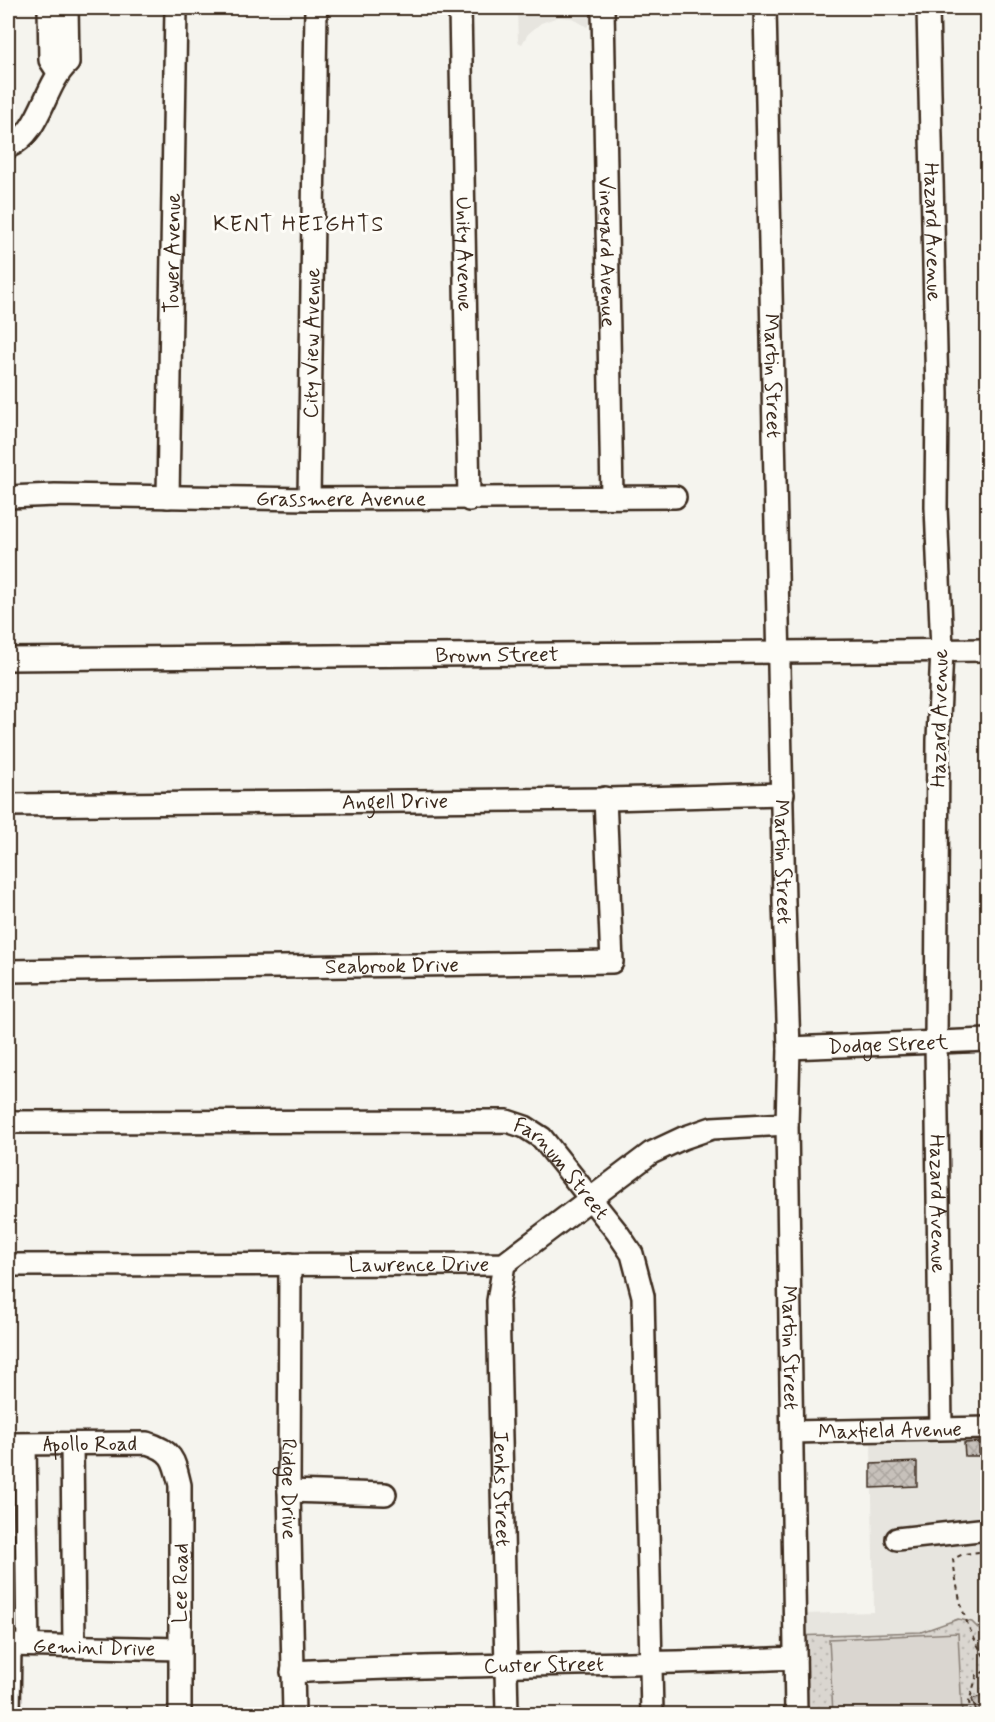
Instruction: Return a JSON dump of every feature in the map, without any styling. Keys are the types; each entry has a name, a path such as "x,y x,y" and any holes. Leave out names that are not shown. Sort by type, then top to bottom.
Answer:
{"street":[{"path":"49,8 50,60 58,72"},
{"path":"8,147 31,127 58,72 68,63 67,8"},
{"name":"Tower Avenue","path":"168,497 176,8"},
{"name":"City View Avenue","path":"309,499 316,8"},
{"name":"Unity Avenue","path":"460,8 469,500"},
{"name":"Vineyard Avenue","path":"603,8 612,497"},
{"name":"Martin Street","path":"765,8 789,1048 787,1124 796,1714"},
{"name":"Hazard Avenue","path":"928,8 937,394 936,507 942,650 938,740 936,1041 941,1428"},
{"name":"Grassmere Avenue","path":"8,497 469,500 675,497"},
{"name":"Brown Street","path":"8,659 987,650"},
{"name":"Angell Drive","path":"8,805 783,794"},
{"name":"Seabrook Drive","path":"8,971 612,962 605,798"},
{"name":"Dodge Street","path":"789,1048 987,1040"},
{"name":"Farnum Street","path":"8,1122 507,1121 525,1127 542,1138 632,1254 643,1296 652,1714"},
{"name":"Lawrence Drive","path":"8,1265 504,1264 651,1153 683,1137 712,1128 787,1124"},
{"name":"Ridge Drive","path":"290,1264 289,1491 294,1714"},
{"name":"Jenks Street","path":"504,1264 498,1301 507,1714"},
{"name":"Maxfield Avenue","path":"792,1432 987,1428"},
{"name":"Apollo Road","path":"16,1444 147,1443 163,1448 169,1453"},
{"path":"9,1714 15,1645 16,1444"},
{"path":"72,1444 74,1646"},
{"name":"Lee Road","path":"169,1453 180,1485 182,1556 179,1650 180,1714"},
{"path":"289,1491 385,1494"},
{"path":"897,1539 987,1529"},
{"name":"Gemini Drive","path":"15,1645 179,1650"},
{"name":"Custer Street","path":"292,1672 384,1667 651,1665 795,1658"}],"path":[{"path":"987,1551 963,1554 953,1559 958,1600 967,1629 987,1663"},
{"path":"971,1714 969,1702 977,1676 987,1670"}],"shaded area":[{"path":"517,8 601,8 587,27 572,18 558,17 541,23 528,34 522,44 518,42"},
{"path":"987,1439 987,1714 803,1714 802,1614 874,1612 871,1441"},
{"path":"958,1619 972,1622 987,1637 987,1714 795,1714 793,1636 921,1632"},
{"path":"958,1633 962,1714 833,1714 829,1639"}],"building":[{"path":"979,1442 979,1456 965,1456 964,1443"},
{"path":"917,1462 917,1486 871,1488 871,1464"},
{"path":"987,1694 987,1714 977,1714 972,1699"}],"district":[{"name":"KENT HEIGHTS","path":"299,223"}]}
